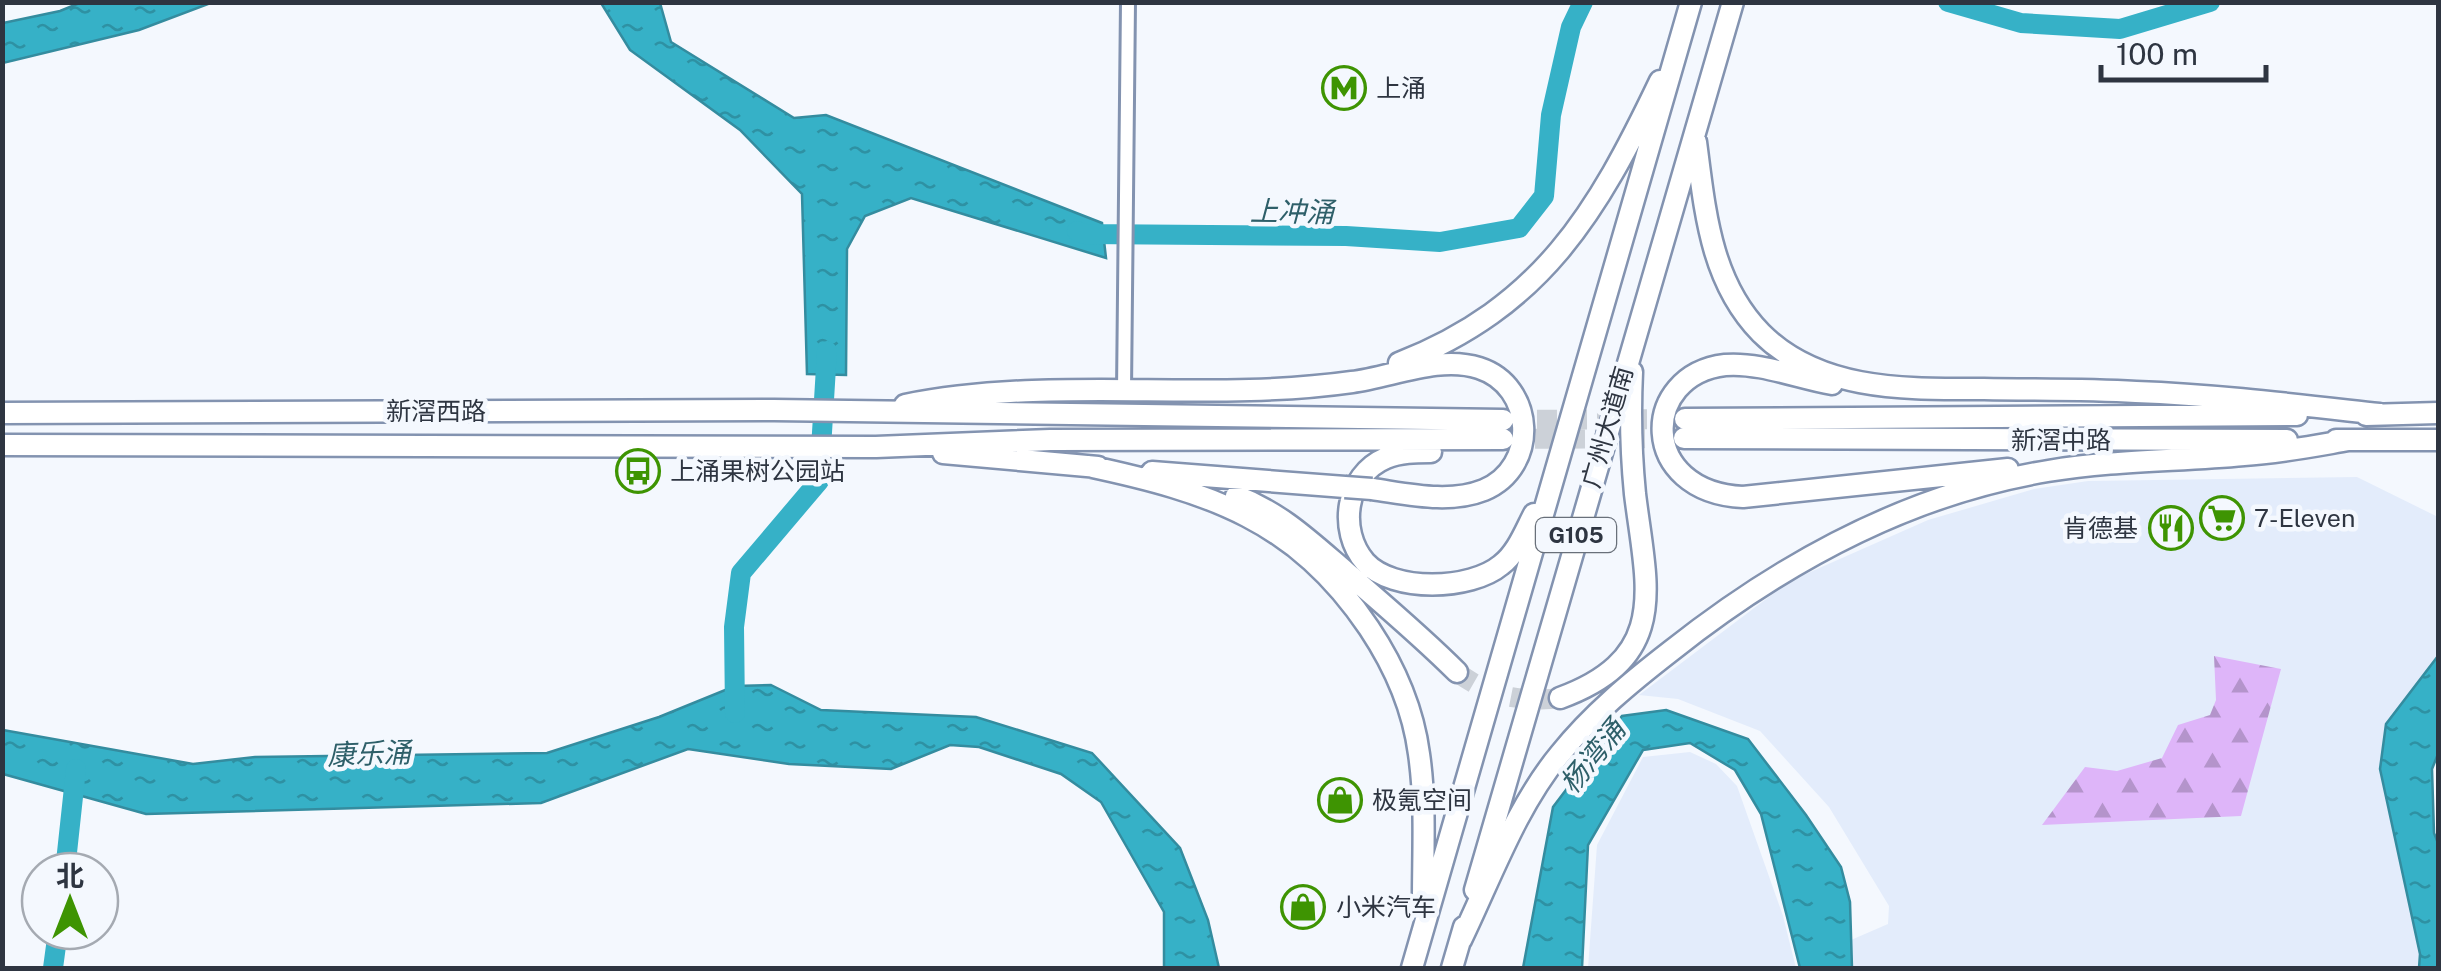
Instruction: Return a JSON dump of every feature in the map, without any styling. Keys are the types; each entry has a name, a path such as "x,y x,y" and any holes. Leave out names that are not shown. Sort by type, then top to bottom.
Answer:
{"highway":[{"name":"广州大道南","path":"1412,968 1691,2"},
{"name":"广州大道南","path":"1452,968 1733,2"},
{"path":"1316,386 1381,371 1442,346 1472,328 1533,280 1558,254 1606,188 1681,37"},
{"path":"1695,132 1716,256 1733,298 1748,318 1763,334 1808,365 1859,383 1914,389"},
{"path":"1560,698 1589,685 1615,665 1634,641 1645,610 1648,583 1630,444 1635,333"},
{"path":"869,412 933,399 976,396 1316,386 1453,364 1489,372 1515,395 1524,425 1518,460 1497,483 1463,496 1437,497 876,447"},
{"path":"2349,440 2257,454 1963,473 1744,497 1705,492 1686,480 1674,467 1665,445 1666,411 1677,390 1700,373 1727,365 1830,384 1914,389 2128,391 2242,398 2378,414"},
{"path":"869,412 1503,437"},
{"name":"新滘西路","path":"2,414 869,412"},
{"name":"新滘中路","path":"2438,414 1685,436 2438,440"},
{"path":"1503,437 1385,458 1373,465 1354,494 1348,520 1350,536 1364,560 1385,575 1409,581 1458,584 1478,579 1506,562 1553,476"},
{"path":"876,447 1050,440 1503,437"},
{"name":"新滘西路","path":"2,445 876,447"},
{"path":"1460,940 1524,809 1559,755 1634,680 1706,623 1761,584 1825,548 1921,504 2046,471 2131,460"},
{"path":"1088,466 1206,485 1273,513 1305,535 1410,624 1456,672"},
{"path":"1088,466 1189,492 1247,516 1304,552 1348,597 1390,660 1414,728 1423,783 1423,930"}],"street":[{"path":"1124,391 1128,2"}],"shaded area":[{"path":"2357,477 2438,517 2438,656 2386,724 2419,968 1852,968 1851,940 1888,924 1889,906 1829,807 1760,731 1678,699 1639,695 1790,581 1928,520 2034,489 2088,481"},
{"path":"1690,752 1716,764 1737,786 1783,916 1796,968 1588,968 1597,845 1643,757"}],"green space":[{"path":"2214,656 2281,669 2241,816 2042,825 2085,767 2117,771 2162,758 2178,725 2210,715 2216,700"}],"water":[{"path":"82,2 211,3 139,30 3,63 3,23 60,11"},
{"path":"601,3 660,3 671,42 794,118 826,115 1102,223 1106,258 911,198 865,216 847,249 846,375 807,374 802,194 740,130 630,50"},
{"path":"2438,656 2438,754 2432,769 2434,833 2438,843 2438,968 2419,968 2420,954 2380,769 2386,724"},
{"path":"771,685 821,710 976,717 1092,753 1180,848 1208,920 1219,968 1164,968 1164,912 1101,802 1061,774 979,747 950,745 891,769 789,764 688,749 541,803 146,814 3,774 3,730 193,764 255,757 547,753 659,717 735,686"},
{"name":"杨湾涌","path":"1666,710 1748,739 1806,815 1841,867 1850,902 1852,968 1800,968 1761,814 1735,770 1690,743 1643,750 1588,845 1582,968 1523,968 1553,807 1622,716"}],"waterway":[{"name":"上冲涌","path":"1077,231 1346,236 1440,242 1519,228 1544,196 1551,115 1571,27 1583,2"},
{"name":"上冲涌","path":"1948,2 2021,23 2120,29 2210,2"},
{"path":"735,713 734,627 741,573 819,481 827,351"},
{"path":"67,851 76,769"},
{"path":"53,968 55,951"}],"tunnel":[{"path":"1507,420 1678,419"},
{"path":"1505,439 1681,438"},
{"path":"1457,672 1506,696 1560,698"}],"place":[{"name":"上涌","path":"1344,88"},
{"name":"上涌果树公园站","path":"638,471"},
{"name":"7-Eleven","path":"2222,518"},
{"name":"肯德基","path":"2171,528"},
{"name":"极氪空间","path":"1340,800"},
{"name":"小米汽车","path":"1303,907"}],"water label":[{"name":"康乐涌","path":"369,753"}]}
